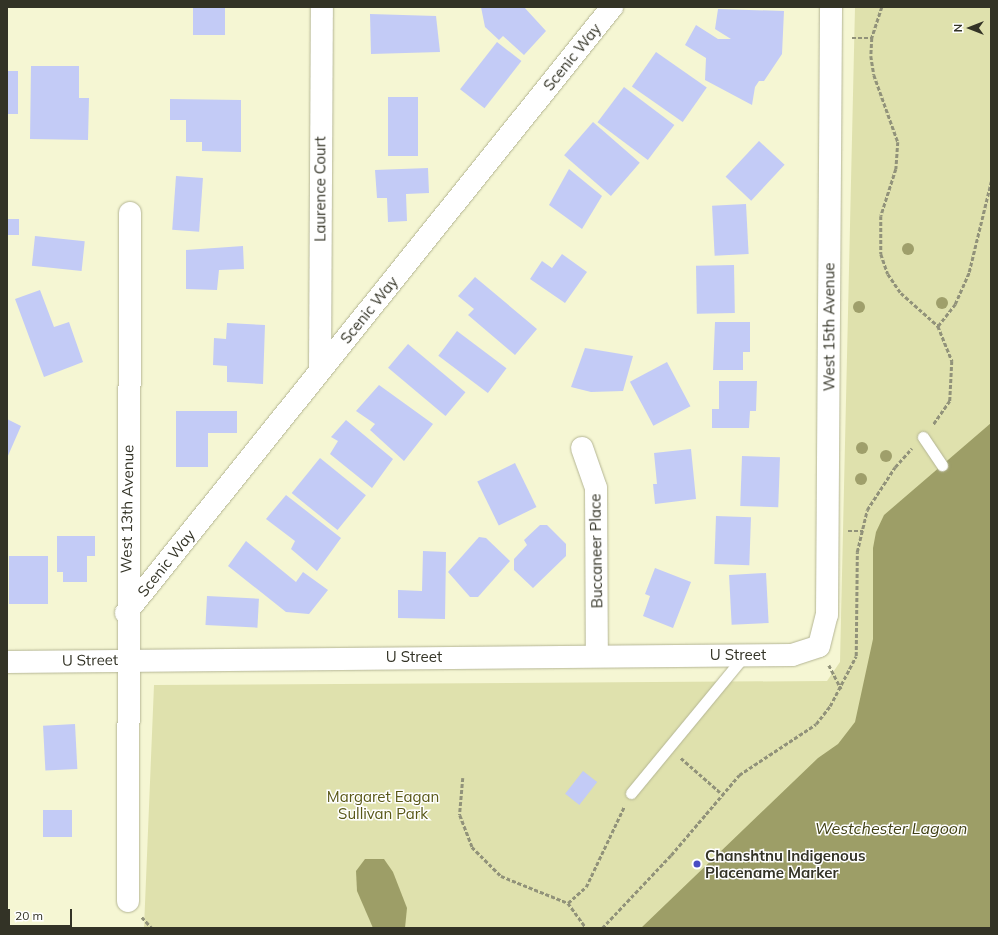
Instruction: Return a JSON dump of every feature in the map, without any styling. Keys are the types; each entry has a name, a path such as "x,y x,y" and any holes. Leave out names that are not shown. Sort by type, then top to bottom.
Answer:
{"street":[{"name":"Laurence Court","path":"320,370 322,7"},
{"name":"Scenic Way","path":"126,612 612,7"},
{"name":"West 15th Avenue","path":"819,646 827,615 831,7"},
{"name":"West 13th Avenue","path":"128,902 126,612 130,213"},
{"name":"Buccaneer Place","path":"582,448 596,488 597,656"},
{"name":"U Street","path":"7,662 792,655 819,646"}],"lane":[{"path":"923,437 942,465"},
{"path":"631,793 745,655"}],"path":[{"path":"882,7 872,38 871,56 874,75 898,142 896,169 881,216 882,254 888,274 901,293 938,326 955,304 969,272 991,182"},
{"path":"819,646 841,689"},
{"path":"669,747 721,794"},
{"path":"463,778 460,815 472,846 501,876 568,903 586,928"},
{"path":"568,903 586,887 631,793"}],"green space":[{"name":"Margaret Eagan Sullivan Park","path":"855,7 991,7 991,461 897,685 766,928 144,928 154,685 827,681 840,662"}],"water":[{"name":"Westchester Lagoon","path":"991,423 991,928 641,928 818,758 838,744 855,722 873,639 873,548 876,532 884,515"},
{"path":"365,859 384,859 393,872 407,908 405,928 373,928 357,891 356,871"}],"building":[{"path":"193,7 225,7 225,35 193,35"},
{"path":"481,7 524,7 546,31 524,55 503,36 499,40 485,27"},
{"path":"718,9 784,11 782,54 764,81 759,81 755,87 752,105 705,80 706,58 685,45 696,25 718,39 731,39 715,29"},
{"path":"370,14 436,16 440,52 371,54"},
{"path":"497,42 521,61 484,108 460,89"},
{"path":"656,52 707,88 683,122 632,86"},
{"path":"31,66 79,66 79,98 89,98 88,140 30,139"},
{"path":"7,71 18,71 18,114 7,114"},
{"path":"624,87 674,125 648,160 598,122"},
{"path":"388,97 418,97 418,156 388,156"},
{"path":"170,99 241,100 241,152 202,151 202,142 186,142 186,120 170,120"},
{"path":"593,122 640,163 611,196 564,155"},
{"path":"759,141 785,165 751,201 726,177"},
{"path":"428,168 429,193 406,194 407,221 388,222 387,198 377,198 375,170"},
{"path":"569,169 602,196 582,229 549,205"},
{"path":"176,176 203,178 199,232 172,230"},
{"path":"746,204 749,254 715,256 712,206"},
{"path":"7,219 19,219 19,235 7,235"},
{"path":"35,236 85,241 82,271 32,266"},
{"path":"243,246 244,269 219,270 217,290 186,289 186,250"},
{"path":"562,254 587,272 565,303 530,279 542,261 552,268"},
{"path":"734,265 735,313 697,314 696,266"},
{"path":"475,277 537,329 515,355 468,315 474,309 458,296"},
{"path":"40,290 54,327 69,322 83,362 44,377 15,299"},
{"path":"715,322 750,322 750,352 743,352 743,370 713,370"},
{"path":"227,323 265,325 263,384 227,382 227,366 213,365 214,338 226,339"},
{"path":"457,331 507,368 488,393 438,356"},
{"path":"408,344 465,392 446,416 388,368"},
{"path":"585,348 633,356 623,391 591,392 571,387"},
{"path":"667,362 690,406 653,426 630,382"},
{"path":"719,381 757,381 756,411 750,411 749,428 712,428 712,409 719,409"},
{"path":"379,385 433,424 404,461 370,430 375,424 356,411"},
{"path":"176,411 237,411 237,433 208,433 208,467 176,467"},
{"path":"7,419 21,426 7,458"},
{"path":"346,420 393,459 372,488 330,454 338,441 331,437"},
{"path":"691,449 696,499 655,504 653,484 657,484 654,453"},
{"path":"742,456 780,457 778,507 740,506"},
{"path":"320,458 366,495 338,530 292,493"},
{"path":"515,463 536,507 499,525 477,481"},
{"path":"286,495 341,538 317,571 291,549 295,541 266,519"},
{"path":"716,516 751,517 749,565 714,564"},
{"path":"540,525 547,525 566,544 566,556 533,588 514,570 514,559 527,545 524,540"},
{"path":"57,536 95,536 95,556 87,556 87,582 63,582 63,572 57,572"},
{"path":"479,537 486,538 510,561 478,597 470,597 448,572"},
{"path":"246,541 296,582 303,572 328,590 309,614 286,612 228,566"},
{"path":"423,551 446,552 445,619 398,618 398,590 422,591"},
{"path":"9,556 48,556 48,604 9,604"},
{"path":"655,568 691,582 673,628 643,616 650,596 645,594"},
{"path":"766,573 769,623 732,625 729,575"},
{"path":"207,596 259,599 257,628 205,625"},
{"path":"75,724 77,769 45,771 43,726"},
{"path":"583,771 597,782 579,805 565,794"},
{"path":"43,810 72,810 72,837 43,837"}],"place":[{"name":"Chanshtnu Indigenous Placename Marker","path":"697,864"}]}
